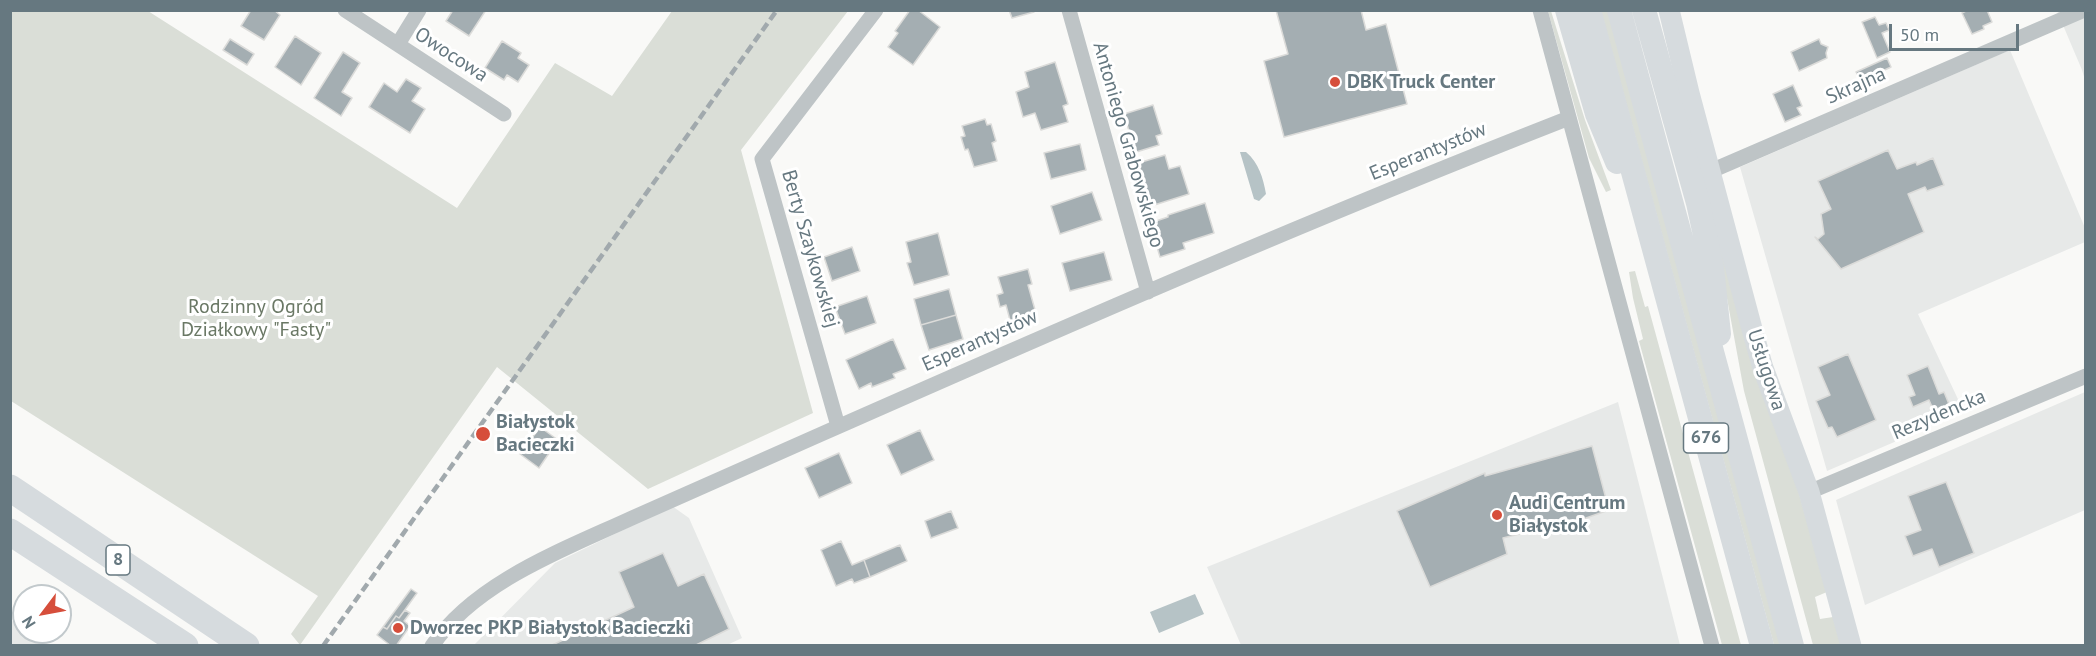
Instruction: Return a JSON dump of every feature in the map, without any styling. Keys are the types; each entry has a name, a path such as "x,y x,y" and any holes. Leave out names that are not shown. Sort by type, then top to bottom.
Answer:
{"highway":[{"name":"8","path":"10,488 236,639"},
{"name":"8","path":"10,532 185,645"}],"main road":[{"path":"1567,10 1597,114 1611,151 1649,231"},
{"name":"676","path":"1589,10 1762,645"},
{"name":"676","path":"1619,10 1792,645"},
{"path":"1644,10 1698,203 1712,267 1726,405"}],"street":[{"name":"Owocowa","path":"345,10 504,114"},
{"path":"398,44 419,10"},
{"name":"Berty Szaykowskiej","path":"838,426 762,159 876,10"},
{"name":"Antoniego Grabowskiego","path":"1069,10 1148,291"},
{"path":"1540,10 1557,65 1569,118 1712,645"},
{"name":"Usługowa","path":"1669,10 1763,368 1809,492 1851,645"},
{"name":"Skrajna","path":"1711,171 2084,10"},
{"name":"Esperantystów","path":"432,645 451,623 503,580 673,499 1148,291 1457,162 1569,118"},
{"name":"Rezydencka","path":"1809,492 2085,376"}],"shaded area":[{"path":"2057,11 2085,11 2085,80 2082,70"},
{"path":"2010,50 2085,228 2085,242 1918,314 1964,412 1827,471 1740,167"},
{"path":"1240,152 1246,152 1260,171 1266,194 1259,201 1254,199"},
{"path":"2085,392 2085,510 1865,605 1836,500"},
{"path":"1618,402 1680,645 1241,645 1207,567"},
{"path":"672,506 689,518 742,638 725,646 473,646 555,563"},
{"path":"1195,594 1204,614 1159,633 1150,612"},
{"path":"11,620 12,644 47,645 11,645"}],"green space":[{"name":"Rodzinny Ogród Działkowy \"Fasty\"","path":"10,11 148,11 457,208 555,63 612,96 672,11 848,11 741,150 813,413 648,489 497,367 300,645 291,634 318,596 11,401"},
{"path":"1548,11 1551,11 1585,120 1611,190 1606,192 1589,158"},
{"path":"1601,11 1608,11 1781,645 1774,645"},
{"path":"1719,243 1792,469 1827,592 1815,597 1820,619 1833,617 1842,645 1813,645 1744,391 1717,244"},
{"path":"1635,271 1645,307 1648,306 1741,645 1722,645 1639,341 1643,339 1629,272"}],"building":[{"path":"251,10 274,10 280,15 264,40 241,26"},
{"path":"453,10 486,10 469,36 446,21"},
{"path":"910,10 918,10 940,27 913,65 888,47 898,33 895,31"},
{"path":"1009,10 1033,10 1034,12 1012,18"},
{"name":"DBK Truck Center","path":"1276,10 1361,10 1366,30 1386,24 1407,104 1284,137 1264,61 1288,54"},
{"path":"1968,10 1987,10 1992,22 1983,26 1984,29 1972,34 1962,13"},
{"path":"1875,17 1879,25 1886,23 1889,30 1882,33 1890,52 1877,58 1862,22"},
{"path":"295,36 321,53 301,85 275,67"},
{"path":"230,39 254,54 247,65 223,50"},
{"path":"1819,39 1821,44 1828,47 1827,58 1799,71 1791,52"},
{"path":"502,41 521,53 518,58 529,65 518,82 507,75 504,80 485,68"},
{"path":"343,52 360,63 342,92 352,98 341,116 314,98"},
{"path":"1887,58 1891,67 1861,81 1856,72"},
{"path":"1055,62 1068,104 1063,106 1068,122 1041,130 1035,113 1023,117 1016,92 1029,87 1025,72"},
{"path":"406,79 421,88 412,101 425,109 410,133 369,107 384,83 397,92"},
{"path":"1793,85 1802,106 1797,108 1801,115 1785,122 1773,94"},
{"path":"1153,105 1162,134 1156,136 1159,145 1133,153 1126,131 1129,131 1124,114"},
{"path":"985,119 987,125 991,124 996,141 992,143 997,161 974,167 961,137 965,136 962,126"},
{"path":"1080,144 1086,170 1051,179 1044,153"},
{"path":"1888,150 1897,169 1916,162 1917,165 1933,158 1944,185 1927,191 1925,187 1908,194 1924,232 1841,269 1815,237 1818,239 1824,234 1821,214 1831,209 1818,181"},
{"path":"1165,155 1169,169 1180,166 1189,194 1148,207 1135,164"},
{"path":"1092,192 1102,220 1060,234 1051,206"},
{"path":"1205,203 1214,233 1183,243 1185,249 1160,257 1150,223"},
{"path":"938,233 949,275 914,285 907,263 911,262 906,242"},
{"path":"852,247 860,271 832,281 824,257"},
{"path":"1104,252 1112,280 1070,291 1062,263"},
{"path":"1028,269 1032,284 1028,285 1037,317 1011,324 1006,305 1000,307 997,295 1003,293 998,277"},
{"path":"949,289 956,315 921,325 914,299"},
{"path":"867,296 876,323 845,334 835,307"},
{"path":"956,315 963,339 929,350 921,325"},
{"path":"893,339 906,369 893,374 895,378 872,387 871,383 859,389 846,360"},
{"path":"1848,354 1876,420 1837,437 1832,427 1828,428 1816,401 1830,395 1818,367"},
{"path":"1928,366 1939,394 1944,392 1951,409 1936,416 1929,400 1913,407 1909,397 1915,395 1907,375"},
{"path":"540,427 558,440 539,468 520,454"},
{"path":"920,430 934,460 901,475 887,445"},
{"name":"Audi Centrum Białystok","path":"1592,446 1609,510 1586,518 1503,538 1507,554 1430,587 1397,511 1485,473 1485,476"},
{"path":"839,453 852,483 819,498 805,468"},
{"path":"1946,482 1974,553 1939,567 1932,549 1913,556 1905,536 1921,530 1908,496"},
{"path":"951,511 958,528 931,538 925,521"},
{"path":"841,541 852,565 864,560 870,577 854,583 852,579 836,586 821,550"},
{"path":"900,545 907,561 870,577 864,560"},
{"path":"663,553 678,586 704,574 729,629 694,646 550,646 634,607 619,572"},
{"path":"411,589 417,593 399,618 396,616 387,629 383,627"},
{"name":"Dworzec PKP Białystok Bacieczki","path":"405,610 410,613 404,621 410,626 396,646 391,646 377,635 383,627 387,629 396,616 399,618"}],"railway":[{"path":"323,646 777,10"}],"place":[{"name":"DBK Truck Center","path":"1335,82"},
{"name":"Białystok Bacieczki","path":"483,434"},
{"name":"Audi Centrum Białystok","path":"1497,515"},
{"name":"Dworzec PKP Białystok Bacieczki","path":"398,628"}]}
